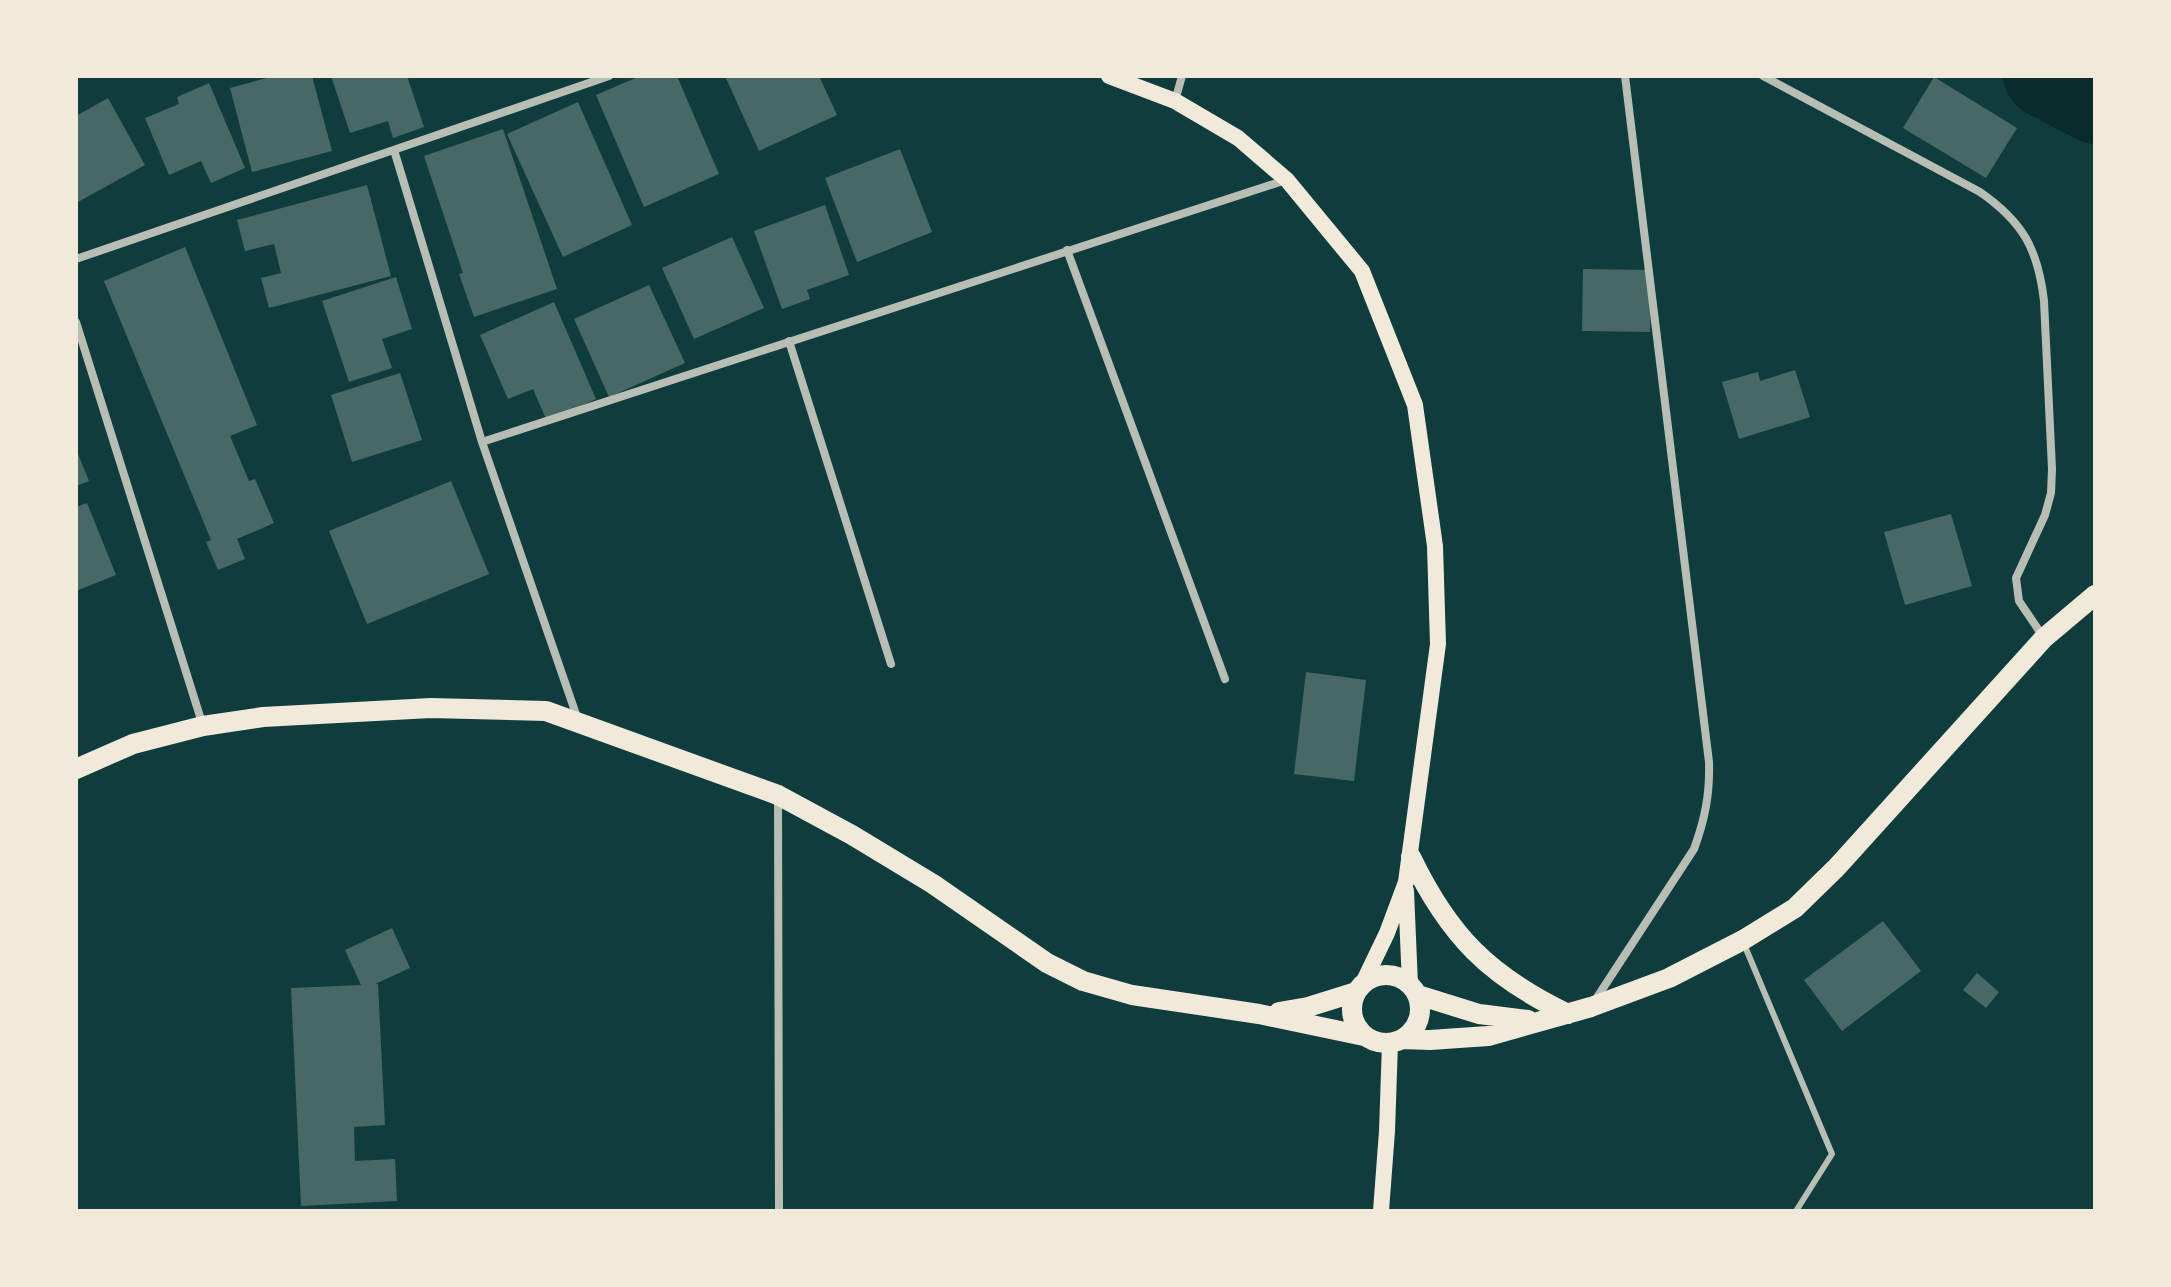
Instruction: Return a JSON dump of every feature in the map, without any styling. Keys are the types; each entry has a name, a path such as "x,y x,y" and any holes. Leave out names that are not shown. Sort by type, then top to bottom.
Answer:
{"main road":[{"path":"1109,76 1175,101 1238,138 1287,180 1362,271 1415,405 1435,546 1438,644 1406,882 1387,933 1352,1003 1356,1027 1364,1036"},
{"path":"76,769 133,744 203,726 263,717 431,708 546,711 778,795 933,884 1047,963 1083,981 1132,995 1259,1014 1364,1036 1376,1042 1488,1036 1591,1007 1669,978 1743,940 1795,908 1837,867 2044,638 2095,595"},
{"path":"1411,857 1427,892 1473,952 1513,984 1568,1014"},
{"path":"1396,1041 1412,1032 1420,1007 1414,990 1406,882"},
{"path":"1259,1014 1308,1007 1360,988 1382,975 1401,979 1414,990 1479,1014 1544,1021"},
{"path":"1381,1211 1396,1041"}],"street":[{"path":"76,259 609,76"},
{"path":"1175,101 1182,76"},
{"path":"1591,1007 1694,849 1705,821 1710,792 1709,762 1625,76"},
{"path":"1763,76 1980,192 2011,217 2033,250 2041,275 2044,301 2051,493 2045,515 2016,578 2019,601 2044,638"},
{"path":"394,150 482,442 579,722"},
{"path":"482,442 1287,180"},
{"path":"1067,250 1225,679"},
{"path":"76,322 203,726"},
{"path":"789,341 891,664"},
{"path":"778,795 779,1211"}],"lane":[{"path":"1743,940 1832,1154 1796,1211"}],"building":[{"path":"274,76 312,76 332,151 252,172 230,88"},
{"path":"331,76 407,76 424,127 393,138 388,121 350,133"},
{"path":"640,76 677,76 719,174 644,207 596,95"},
{"path":"725,76 819,76 837,115 759,151"},
{"path":"1934,77 2017,128 1986,178 1903,128"},
{"path":"209,83 245,168 211,183 201,161 169,175 145,118 179,104 177,97"},
{"path":"108,98 145,165 78,202 76,116"},
{"path":"578,102 632,225 563,257 507,134"},
{"path":"503,129 557,289 474,317 459,274 463,273 424,156"},
{"path":"900,149 932,232 857,262 825,178"},
{"path":"367,185 391,276 269,308 261,278 281,273 274,244 245,251 237,220"},
{"path":"825,205 849,275 807,290 810,299 782,309 754,231"},
{"path":"732,237 764,308 694,339 662,268"},
{"path":"185,247 257,425 230,436 249,481 255,479 274,523 237,539 245,559 218,570 206,542 211,540 104,281"},
{"path":"1583,269 1652,270 1650,332 1582,331"},
{"path":"396,277 412,329 382,339 392,368 349,382 322,301"},
{"path":"649,285 685,363 609,397 574,319"},
{"path":"554,302 596,399 547,421 533,389 508,399 480,335"},
{"path":"1795,370 1810,417 1739,439 1722,382 1758,372 1760,381"},
{"path":"400,373 422,440 352,462 331,395"},
{"path":"76,449 89,481 76,486"},
{"path":"451,481 489,574 367,624 329,531"},
{"path":"87,503 116,575 76,591 76,507"},
{"path":"1951,514 1972,586 1905,605 1884,532"},
{"path":"1306,672 1366,680 1354,781 1294,774"},
{"path":"1883,921 1921,971 1842,1031 1804,980"},
{"path":"392,928 410,968 375,984 378,984 385,1125 354,1127 355,1161 395,1159 397,1201 301,1206 291,988 361,985 345,950"},
{"path":"1977,973 1999,992 1986,1008 1963,990"}],"waterway":[{"path":"2039,76 2095,108"}]}
